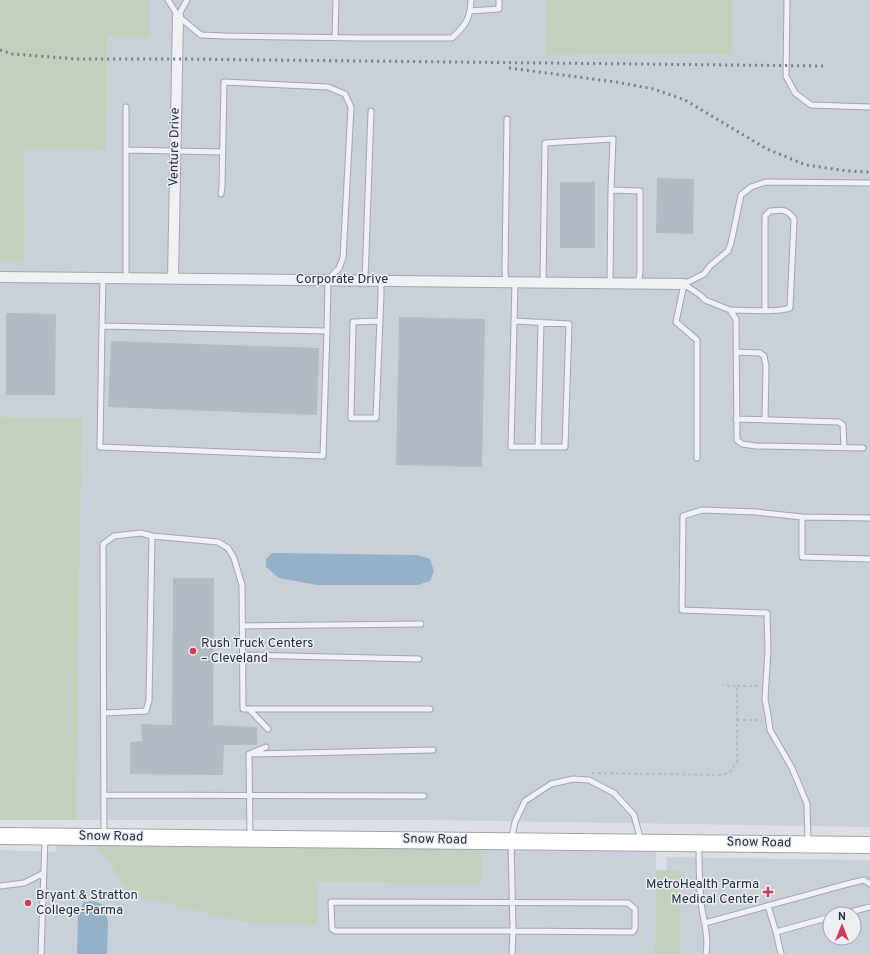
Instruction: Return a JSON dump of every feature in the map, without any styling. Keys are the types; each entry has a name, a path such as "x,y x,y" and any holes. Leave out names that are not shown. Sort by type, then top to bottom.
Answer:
{"main road":[{"name":"Snow Road","path":"0,836 870,844"}],"street":[{"name":"Venture Drive","path":"173,278 178,16"},
{"name":"Corporate Drive","path":"0,277 684,284"}],"lane":[{"path":"168,0 178,16 202,35 452,38 470,16 471,0"},
{"path":"178,16 187,0"},
{"path":"335,37 336,0"},
{"path":"470,11 499,9 500,0"},
{"path":"788,0 786,76 795,93 811,104 870,107"},
{"path":"103,278 100,447 323,456 328,280 339,268 343,258 350,107 345,94 328,87 224,82 222,187 220,194"},
{"path":"126,107 126,278"},
{"path":"364,281 371,111"},
{"path":"507,119 505,271 510,282 515,321 511,447 565,447 569,324 515,321"},
{"path":"543,283 545,143 613,139 610,283"},
{"path":"126,150 223,152"},
{"path":"684,284 704,274 710,266 728,251 741,195 751,187 766,182 870,183"},
{"path":"611,190 640,191 640,272 638,284"},
{"path":"684,284 705,300 730,310 765,310 785,310 790,308 794,219 790,213 784,210 770,211 765,216 765,310"},
{"path":"380,321 353,322 350,418 376,418 380,321 381,281"},
{"path":"684,284 676,322 697,340 697,458"},
{"path":"730,310 736,319 736,440 742,444 756,446 863,448"},
{"path":"538,447 541,322"},
{"path":"102,326 327,331"},
{"path":"736,352 760,353 764,356 766,366 765,420"},
{"path":"736,419 839,422 843,425 844,447"},
{"path":"808,844 807,804 792,768 770,730 765,698 768,650 767,613 682,610 683,516 702,510 756,512 802,518 870,518"},
{"path":"802,518 802,557 870,559"},
{"path":"104,837 103,544 114,536 141,534 218,542 228,548 234,558 242,585 243,709 430,709"},
{"path":"104,713 146,711 150,700 152,536"},
{"path":"242,626 421,624"},
{"path":"242,655 420,659"},
{"path":"248,709 268,729"},
{"path":"249,754 266,747"},
{"path":"249,754 433,750"},
{"path":"249,754 250,838"},
{"path":"512,954 511,841 515,822 525,801 551,784 573,779 589,780 614,793 634,815 641,842"},
{"path":"104,796 424,796"},
{"path":"41,954 45,836"},
{"path":"699,843 700,890 705,923 707,947 706,954"},
{"path":"0,886 24,883 44,873"},
{"path":"705,923 851,883 864,880 870,884"},
{"path":"331,902 511,902 628,903 635,909 635,928 633,932 335,931 332,929 331,902"},
{"path":"768,906 782,954"},
{"path":"776,932 822,919"}],"path":[{"path":"723,685 766,686"},
{"path":"589,773 723,775 731,771 736,762 737,686"},
{"path":"737,720 769,720"}],"shaded area":[{"path":"149,0 546,0 545,55 731,54 732,0 870,0 870,827 435,820 76,820 82,418 0,417 0,261 25,260 24,148 106,150 107,37 149,38"},
{"path":"56,845 656,849 655,949 654,954 0,954 0,850 56,852"},
{"name":"MetroHealth Parma Medical Center","path":"667,857 870,860 870,954 665,954"}],"green space":[{"path":"0,0 149,0 149,38 107,37 106,150 24,148 25,261 0,261"},
{"path":"546,0 732,0 732,54 545,55"},
{"path":"0,417 82,418 76,820 0,820"},
{"path":"96,845 481,848 481,883 317,882 317,924 247,923 132,895"},
{"path":"656,870 681,870 680,954 654,954"}],"water":[{"path":"272,553 416,555 430,559 434,571 430,581 418,585 317,585 279,578 266,567 266,559"},
{"path":"94,901 103,905 108,922 107,954 77,954 78,913 84,902"}],"building":[{"path":"657,178 694,179 693,234 656,233"},
{"path":"560,182 595,182 595,248 560,248"},
{"path":"6,313 56,314 55,395 6,395"},
{"path":"399,317 485,319 482,467 396,465"},
{"path":"111,341 319,348 317,415 108,407"},
{"name":"Rush Truck Centers – Cleveland","path":"173,578 214,578 213,725 257,727 257,745 224,745 223,775 130,774 130,742 142,741 141,724 172,725"}],"railway":[{"path":"0,50 12,54 77,59 823,66"},
{"path":"509,68 616,82 654,89 685,100 767,149 806,165 848,171 870,172"}],"place":[{"name":"Rush Truck Centers – Cleveland","path":"193,651"},
{"name":"MetroHealth Parma Medical Center","path":"768,892"},
{"name":"Bryant & Stratton College-Parma","path":"28,903"}]}
